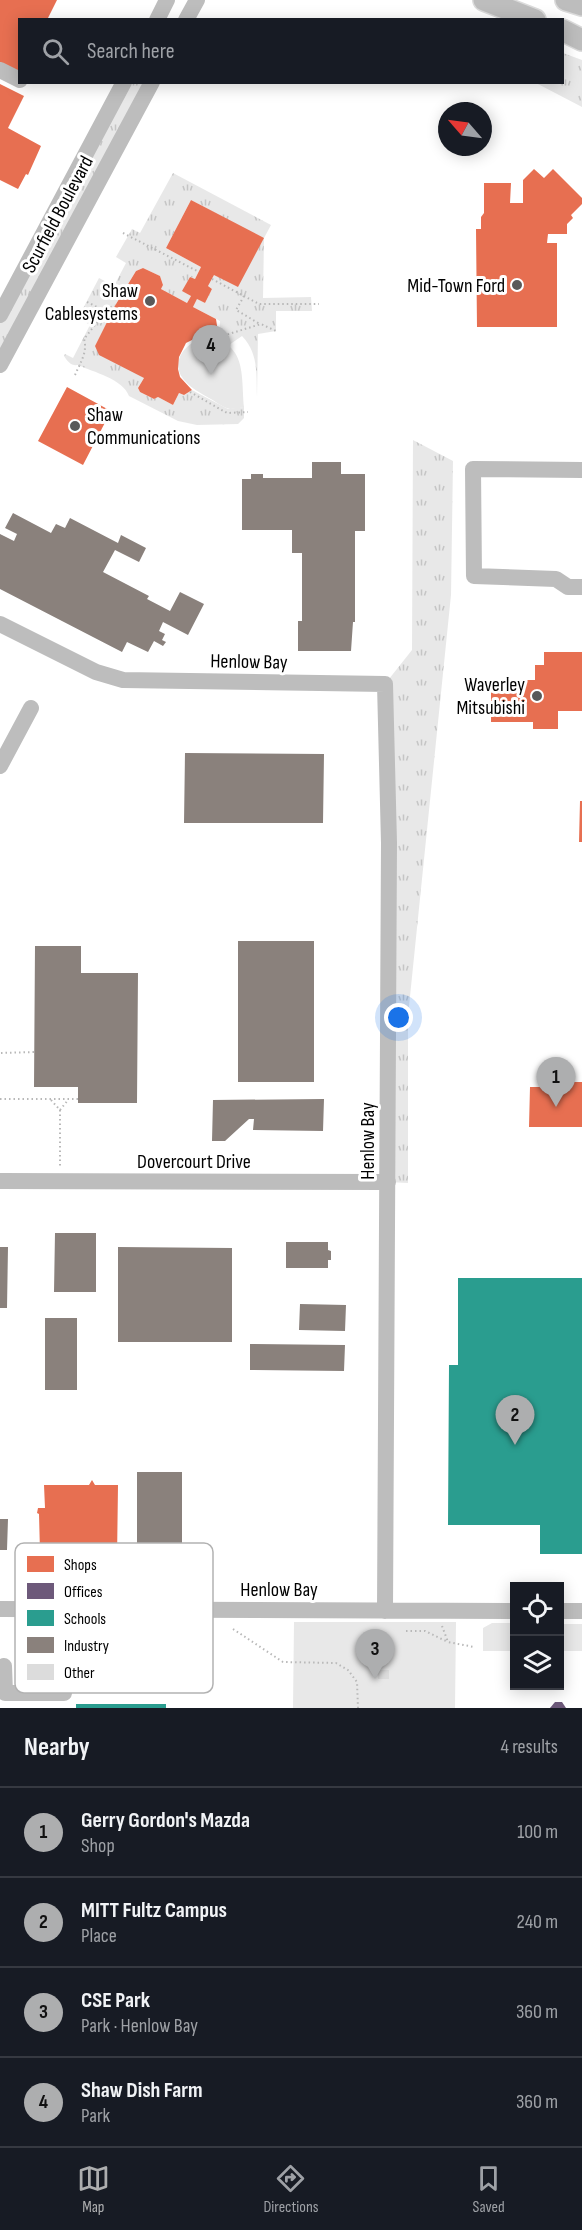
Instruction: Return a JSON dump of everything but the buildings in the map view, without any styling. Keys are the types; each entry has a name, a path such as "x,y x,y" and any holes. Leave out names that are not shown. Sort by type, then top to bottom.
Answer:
{"main road":[{"path":"484,0 530,18"},
{"path":"566,0 582,5"},
{"path":"564,31 582,36"},
{"path":"564,31 582,40"}],"street":[{"path":"158,18 167,0"},
{"path":"187,18 197,0"},
{"path":"0,70 18,79"},
{"name":"Scurfield Boulevard","path":"0,315 123,84"},
{"name":"Scurfield Boulevard","path":"0,365 151,84"},
{"path":"582,470 473,470 474,576 556,579 568,586 582,587"},
{"name":"Henlow Bay","path":"0,624 96,672 123,680 385,684 389,843 385,1611 213,1610"},
{"path":"0,766 6,739 31,708"},
{"name":"Dovercourt Drive","path":"0,1181 388,1182"},
{"name":"Henlow Bay","path":"0,1608 15,1608"},
{"path":"385,1611 510,1611"},
{"path":"564,1611 582,1611"},
{"path":"3,1666 5,1693 52,1693"}],"path":[{"path":"123,233 199,272"},
{"path":"212,279 259,304 319,304"},
{"path":"244,296 236,310 276,331"},
{"path":"87,302 101,309"},
{"path":"75,375 85,355 84,339 102,316"},
{"path":"219,337 261,324"},
{"path":"190,392 227,413 248,412"},
{"path":"1,1053 34,1052"},
{"path":"0,1099 78,1100"},
{"path":"60,1172 60,1110 69,1099"},
{"path":"51,1100 60,1110"},
{"path":"439,1611 448,1642"},
{"path":"233,1629 283,1662 336,1663 348,1670 357,1682 358,1708"},
{"path":"406,1631 425,1631 448,1642 474,1647"}],"green space":[{"path":"564,53 582,60 582,107 538,84 564,84"},
{"path":"123,84 151,84 0,365 0,315"},
{"path":"173,173 271,225 264,238 263,298 311,297 312,311 276,311 276,331 258,334 257,397 256,365 247,343 242,336 229,345 219,339 220,321 193,307 197,299 205,303 212,289 208,286 214,275 263,239 191,200 166,248 201,267 195,279 190,277 183,291 191,296 187,303 161,289 163,285 160,276 143,268 136,271 113,309 104,307 100,313 108,320 95,346 144,378 138,388 140,392 154,399 158,397 173,405 179,393 184,395 192,390 228,409 244,407 244,418 238,424 197,425 178,421 129,396 121,385 114,381 68,362 64,356 65,354 73,358 90,325 78,318 99,278 114,286 126,263 116,257 132,229 140,233"},
{"path":"205,337 219,340 235,353 241,371 244,407 230,409 225,407 194,389 181,375 178,368 181,355 191,344"},
{"path":"413,440 453,461 451,595 408,1016 408,1183 388,1182 385,684 412,650"},
{"path":"294,1622 456,1622 455,1708 293,1708"},
{"path":"492,1623 510,1623 510,1651 483,1651 483,1628"},
{"path":"564,1624 582,1624 582,1651 564,1651"}],"place":[{"name":"Mid-Town Ford","path":"517,285"},
{"name":"Shaw Cablesystems","path":"150,301"},
{"name":"Shaw Dish Farm","path":"211,375"},
{"name":"Shaw Communications","path":"75,426"},
{"name":"Waverley Mitsubishi","path":"537,696"},
{"name":"Gerry Gordon's Mazda","path":"556,1107"},
{"name":"MITT Fultz Campus","path":"515,1445"},
{"name":"CSE Park","path":"375,1679"}]}
